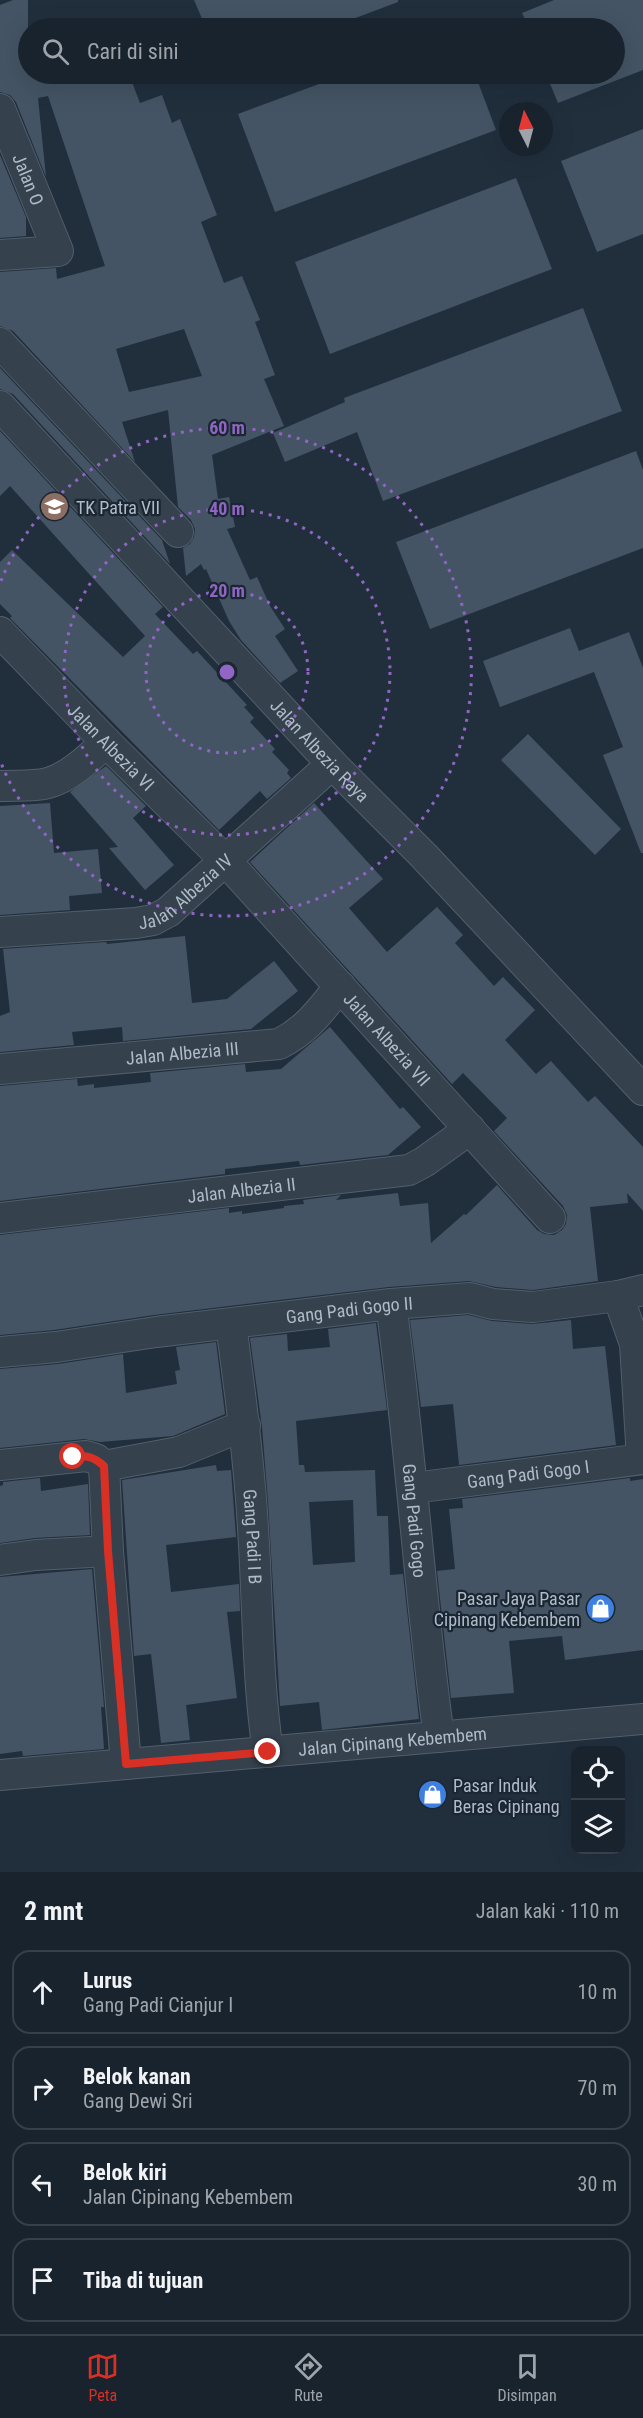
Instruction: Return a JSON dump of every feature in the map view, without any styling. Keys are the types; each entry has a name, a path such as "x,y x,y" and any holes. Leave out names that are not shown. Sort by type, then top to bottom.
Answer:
{"street":[{"name":"Jalan O","path":"0,109 58,251 0,255"},
{"path":"0,343 178,532"},
{"name":"Jalan Albezia Raya","path":"0,406 332,764 424,856 643,1090"},
{"name":"Jalan Albezia VI","path":"3,640 225,860"},
{"path":"0,786 47,783 71,770 106,742"},
{"name":"Jalan Albezia IV","path":"0,932 153,920 168,912 332,764"},
{"name":"Jalan Albezia VII","path":"225,860 550,1218"},
{"name":"Jalan Albezia III","path":"0,1070 279,1044 296,1036 311,1023 340,986"},
{"name":"Jalan Albezia II","path":"0,1218 409,1170 470,1129"},
{"path":"630,1293 642,1459"},
{"name":"Gang Padi Gogo II","path":"0,1352 56,1347 156,1332 391,1304 470,1298 493,1304 534,1307 630,1293"},
{"name":"Gang Padi Gogo","path":"391,1304 413,1488 426,1640 439,1737"},
{"name":"Gang Padi I B","path":"231,1324 245,1425 253,1530 258,1654 268,1752"},
{"path":"104,1466 180,1452 245,1425"},
{"path":"0,1465 86,1455 96,1459 104,1466 108,1551 126,1764"},
{"name":"Gang Padi Gogo I","path":"413,1488 642,1459"},
{"path":"0,1560 36,1555 108,1551"},
{"name":"Jalan Cipinang Kebembem","path":"0,1775 643,1719"}],"building":[{"path":"13,0 28,0 28,18 18,18 18,84 133,84 140,103 162,95 172,123 180,119 217,215 201,222 224,283 242,276 260,320 255,322 275,375 264,379 284,426 212,455 218,499 229,497 235,527 227,529 250,580 257,577 270,606 285,629 275,636 298,671 280,683 241,640 229,621 206,569 204,570 201,564 186,576 183,548 190,544 195,529 191,520 178,507 168,410 122,422 135,462 13,331 0,326 0,272 56,268 57,279 105,266 48,96 38,98 46,177 16,102 10,95 0,92 0,5","holes":["184,329 202,376 129,392 116,349"]},
{"path":"194,0 398,0 398,2 356,18 202,18"},
{"path":"554,0 643,0 643,70 625,77 625,18 524,18 522,13"},
{"path":"319,84 479,84 496,130 275,212 238,114"},
{"path":"550,84 607,84 558,103"},
{"path":"643,129 643,234 597,252 561,161"},
{"path":"0,155 26,217 26,236 0,238"},
{"path":"516,178 552,269 330,354 295,262"},
{"path":"583,308 622,411 383,501 357,432 285,462 273,433 345,402 344,398"},
{"path":"0,368 162,540 170,564 13,394 0,389"},
{"path":"0,431 163,607 155,614 193,654 197,651 247,705 244,707 254,718 250,722 275,749 272,752 289,770 287,773 291,778 267,799 260,791 219,830 10,618 12,616 0,604 0,562 12,550 123,657 145,636 10,486 0,496"},
{"path":"636,451 643,470 643,548 430,629 396,542"},
{"path":"570,628 579,651 629,632 643,668 643,853 641,853 603,755 623,747 594,672 500,707 483,661"},
{"path":"528,734 621,829 595,855 501,760"},
{"path":"106,766 146,806 133,818 174,865 145,890 109,848 118,847 70,792"},
{"path":"50,803 54,853 98,849 102,893 69,896 70,910 0,915 0,806"},
{"path":"314,803 383,879 349,908 387,952 437,907 463,935 455,943 494,986 503,977 535,1010 505,1040 536,1074 551,1061 588,1102 595,1096 643,1147 643,1211 627,1193 628,1203 590,1207 598,1281 533,1290 496,1287 469,1281 389,1287 0,1335 0,1235 229,1208 229,1213 242,1211 242,1214 304,1204 303,1200 341,1195 336,1200 398,1193 400,1206 428,1203 431,1243 464,1214 466,1215 497,1185 537,1230 544,1234 554,1235 566,1224 567,1215 563,1206 494,1131 507,1118 463,1073 452,1084 250,862"},
{"path":"185,936 192,1003 227,999 274,961 298,991 251,1029 123,1041 122,1027 72,1032 74,1045 0,1052 0,1016 10,1012 3,949 106,942 107,944"},
{"path":"330,1027 400,1109 403,1107 421,1127 388,1155 300,1165 299,1161 225,1169 225,1174 0,1201 0,1086 77,1079 78,1086 94,1084 94,1088 151,1082 150,1073 245,1064 246,1072 281,1069"},
{"path":"468,1315 492,1321 532,1324 571,1320 573,1349 605,1346 616,1445 459,1465 453,1404 421,1407 410,1320"},
{"path":"376,1323 387,1410 296,1421 299,1465 304,1465 305,1472 375,1470 377,1516 388,1516 390,1575 403,1574 419,1719 322,1730 319,1702 280,1706 262,1427 250,1338 287,1334 288,1351 330,1347 328,1329","holes":["353,1500 355,1562 313,1565 309,1502"]},
{"path":"216,1342 225,1414 173,1436 100,1442 84,1439 0,1448 0,1369 58,1364 123,1354 126,1393 177,1384 175,1371 180,1370 176,1347"},
{"path":"216,1465 217,1471 231,1470 236,1537 166,1545 171,1592 239,1584 240,1611 227,1612 237,1698 186,1705 190,1740 161,1743 151,1654 134,1656 122,1480"},
{"path":"40,1478 41,1491 88,1484 90,1535 35,1538 0,1543 0,1486 3,1482"},
{"path":"630,1478 630,1481 643,1479 643,1650 565,1660 562,1636 509,1641 514,1693 451,1698 437,1571 455,1569 449,1509 463,1508 462,1499"},
{"path":"92,1569 104,1707 101,1707 104,1749 23,1756 22,1751 0,1754 0,1577"}],"place":[{"name":"TK Patra VII","path":"55,507"},
{"name":"Pasar Jaya Pasar Cipinang Kebembem","path":"601,1608"},
{"name":"Pasar Induk Beras Cipinang","path":"432,1795"}],"route":[{"path":"73,1457 86,1455 96,1459 104,1466 108,1551 126,1764 268,1752"}]}
